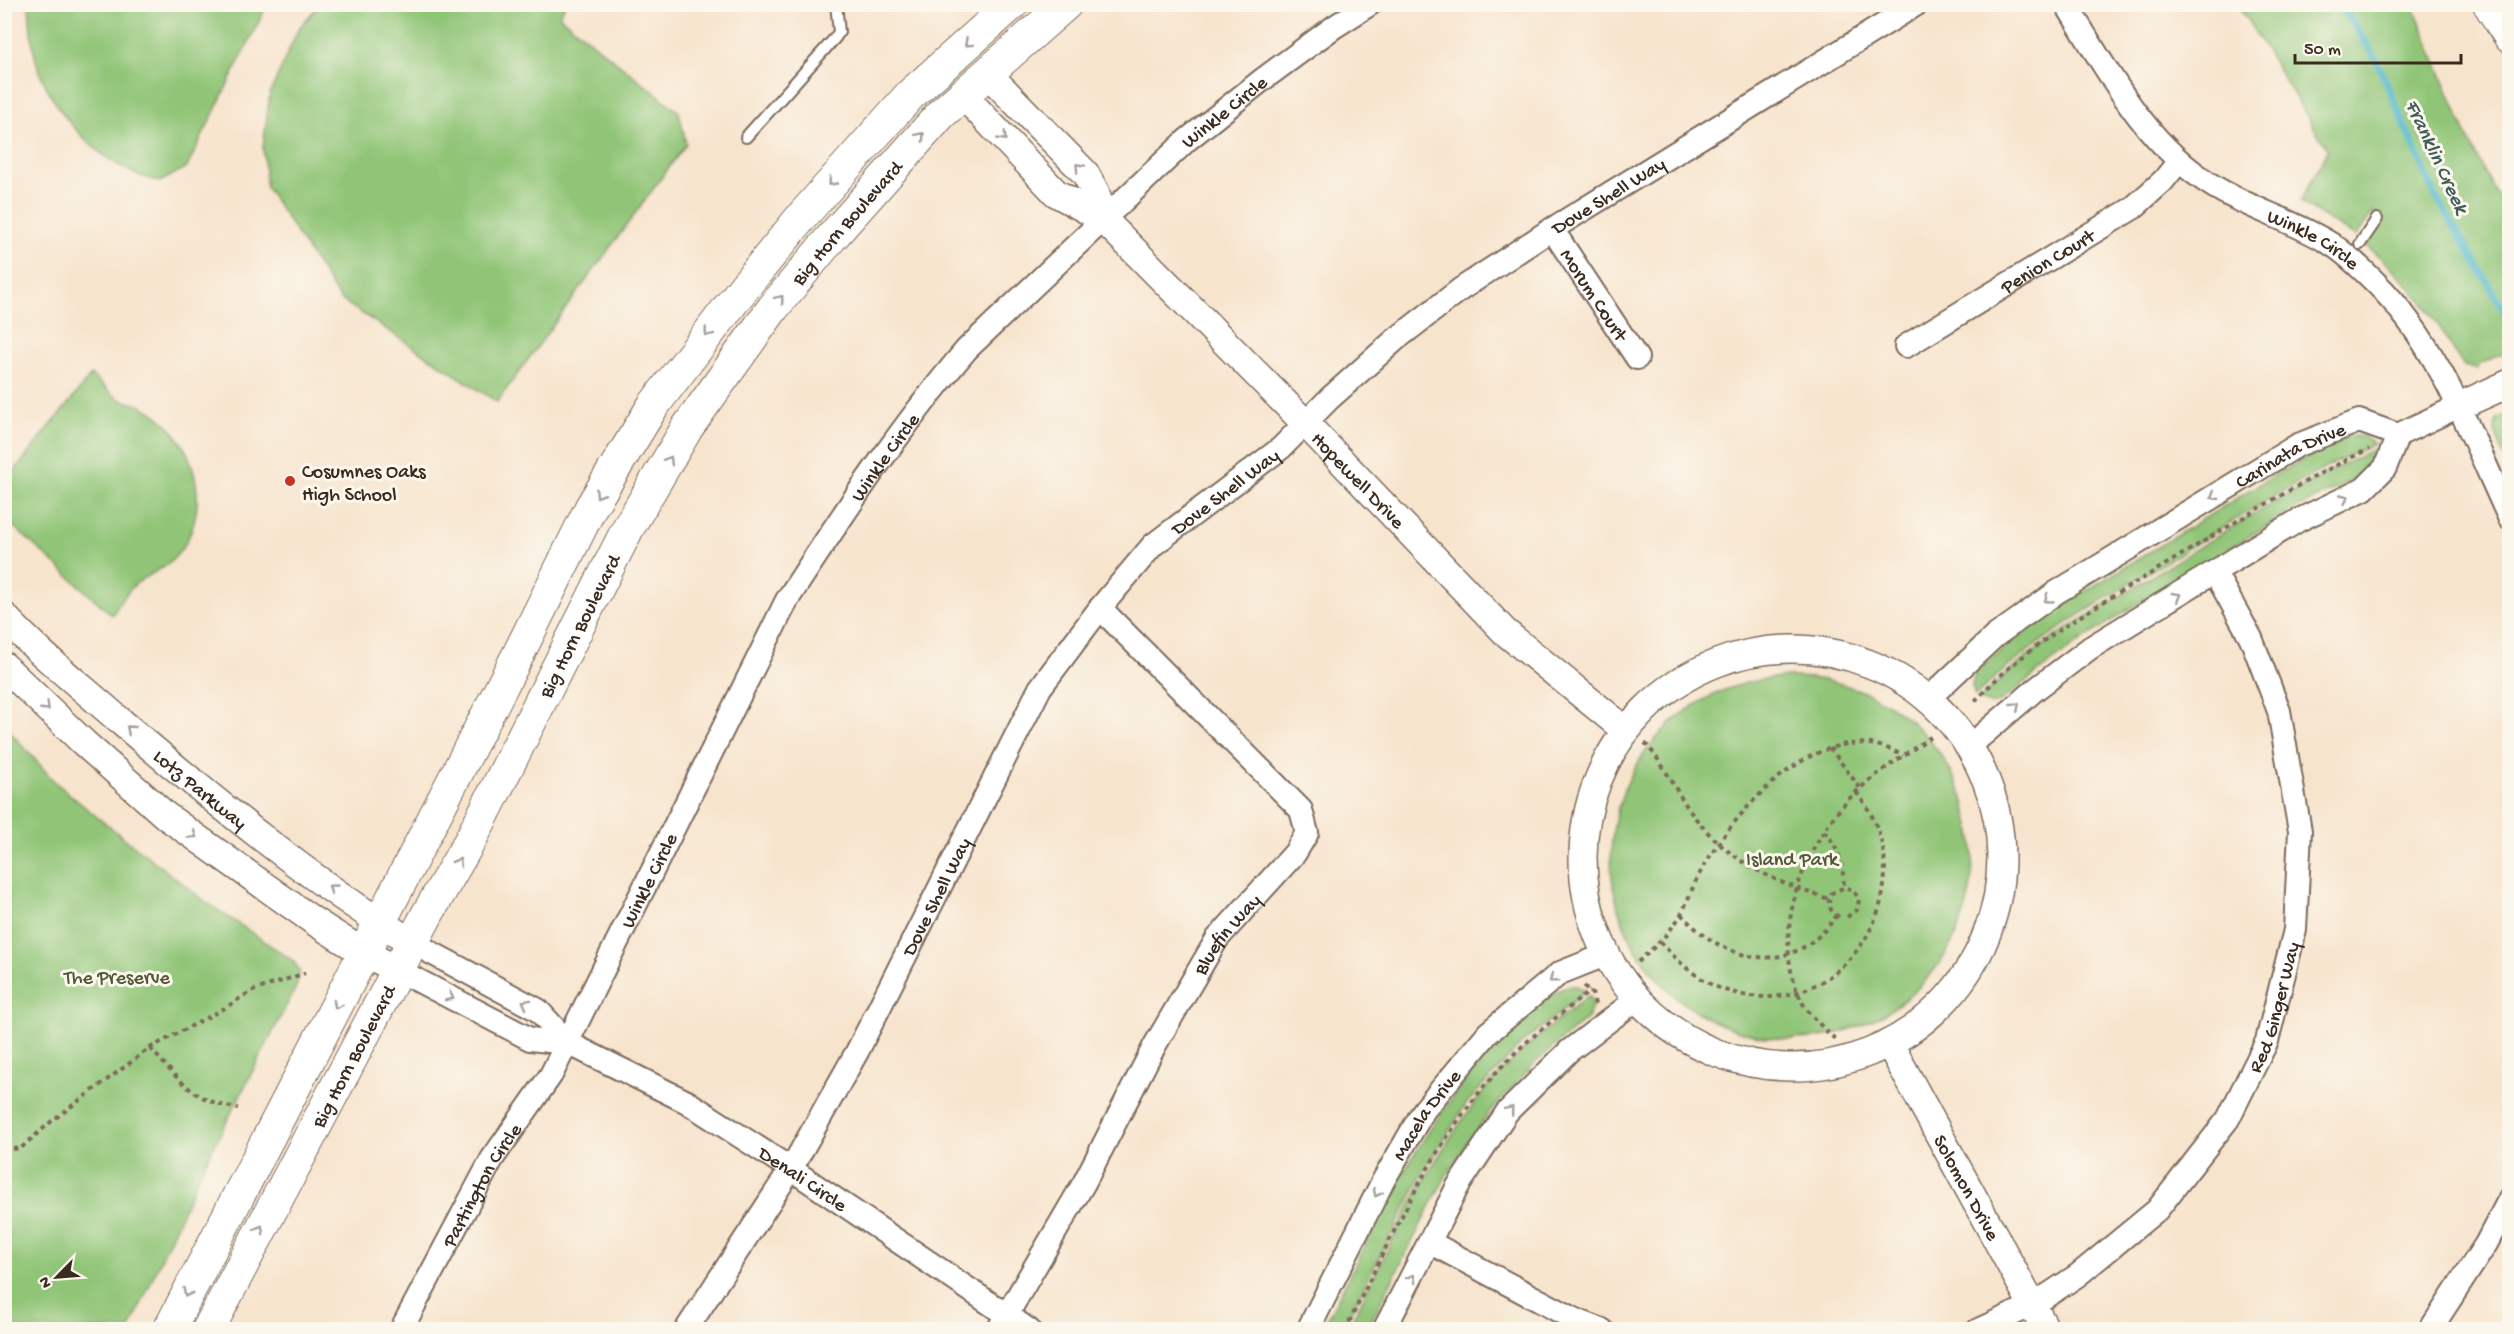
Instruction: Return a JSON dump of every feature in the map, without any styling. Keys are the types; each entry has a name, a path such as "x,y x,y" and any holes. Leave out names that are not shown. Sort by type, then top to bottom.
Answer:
{"main road":[{"name":"Big Horn Boulevard","path":"169,1329 380,922 591,507 653,406 804,214 910,95 1012,4"},
{"name":"Big Horn Boulevard","path":"208,1329 398,970 471,839 628,528 687,428 773,308 823,246 941,114 1066,4"},
{"path":"2489,4 2510,37"}],"street":[{"name":"Winkle Circle","path":"568,1043 787,600 834,528 935,387 967,349 1103,219 1206,125 1298,54 1370,4"},
{"name":"Dove Shell Way","path":"791,1169 858,1050 1040,688 1100,608 1153,546 1281,448 1395,340 1461,289 1552,229 1917,4"},
{"name":"Winkle Circle","path":"2066,4 2147,130 2179,161 2214,186 2332,244 2370,278 2417,332 2457,407 2510,519"},
{"name":"Hopewell Drive","path":"987,73 1085,173 1096,193 1103,219"},
{"name":"Hopewell Drive","path":"963,95 1056,193 1103,219 1305,423 1505,632 1635,736"},
{"name":"Penion Court","path":"1906,346 2133,208 2163,181 2179,161"},
{"name":"Morum Court","path":"1552,229 1637,358"},
{"path":"1972,744 2036,689 2090,648 2299,520 2364,489 2385,468 2398,435 2510,383"},
{"name":"Carinata Drive","path":"1930,697 1995,636 2057,592 2298,446 2359,421 2398,435"},
{"name":"Red Ginger Way","path":"1978,1329 2033,1305 2078,1275 2157,1210 2228,1119 2267,1041 2295,930 2300,831 2279,711 2251,638 2215,573"},
{"name":"Bluefin Way","path":"1002,1322 1084,1183 1155,1045 1217,939 1295,853 1308,833 1300,810 1100,608"},
{"name":"Lotz Parkway","path":"4,616 59,668 191,782 380,922 413,943"},
{"path":"1778,649 1820,650 1856,658 1898,677 1930,697 1972,744 1997,815 2002,864 1995,911 1980,951 1957,988 1926,1018 1889,1043 1843,1061 1798,1068 1753,1065 1710,1052 1670,1030 1636,1000 1619,978 1605,954 1586,899 1583,866 1585,829 1598,782 1635,736 1654,700 1690,675 1730,658 1778,649"},
{"name":"Lotz Parkway","path":"4,666 84,743 166,816 315,922 364,953 398,970"},
{"name":"Denali Circle","path":"413,943 538,1010 568,1043"},
{"name":"Macela Drive","path":"1308,1329 1383,1181 1424,1110 1488,1033 1560,973 1605,954"},
{"name":"Denali Circle","path":"398,970 530,1038 568,1043 687,1102 791,1169 1002,1322 1029,1329"},
{"path":"1384,1329 1431,1243 1458,1186 1507,1112 1569,1051 1636,1000"},
{"name":"Partington Circle","path":"400,1329 492,1159 548,1081 568,1043"},
{"name":"Solomon Drive","path":"1889,1043 2046,1329"},
{"path":"686,1329 791,1169"},
{"path":"2430,1329 2486,1244 2510,1198"},
{"path":"1431,1243 1576,1320 1602,1329"}],"lane":[{"path":"746,136 835,38 839,32 836,4"},
{"path":"2360,244 2377,219"}],"path":[{"path":"1980,705 1973,699 2026,654 2079,618 2277,497 2324,470 2377,445"},
{"path":"1635,736 1664,765 1693,815 1719,843 1754,870 1798,889 1829,899"},
{"path":"1835,1040 1814,1019 1798,993 1789,955 1790,920 1798,889 1806,866 1824,831 1856,792 1932,736"},
{"path":"1638,962 1660,942 1681,914 1700,873 1719,843 1748,807 1780,777 1816,753 1830,748 1866,743 1883,746 1903,756"},
{"path":"1830,748 1860,788"},
{"path":"1660,942 1686,968 1716,987 1738,994 1757,997 1798,993 1825,980 1849,960 1868,935 1881,901 1885,863 1882,843 1870,812 1856,792"},
{"path":"1824,831 1840,856 1844,887"},
{"path":"1681,914 1702,934 1730,950 1762,957 1789,955 1816,940 1838,916 1831,911 1829,899 1836,889 1844,887 1854,891 1859,900 1857,910 1847,917"},
{"path":"4,1150 21,1148 52,1120 150,1048 250,992 305,973"},
{"path":"1581,984 1590,991 1595,1002 1595,1010"},
{"path":"1345,1329 1445,1141 1485,1086 1516,1052 1590,991"},
{"path":"150,1048 188,1088 216,1105 238,1107"}],"green space":[{"path":"29,4 267,5 187,167 160,182 133,173 102,154 73,127 61,111 42,78 36,60"},
{"path":"319,5 565,5 559,16 679,112 686,144 497,402 340,299 266,187 263,147 270,93 299,28"},
{"path":"2238,5 2413,5 2464,129 2509,216 2509,351 2480,364 2477,369 2464,366 2424,304 2387,263 2366,246 2380,226 2373,212 2356,237 2300,202 2328,150"},
{"path":"91,375 115,397 139,405 156,415 171,428 191,463 196,482 197,502 194,522 187,540 171,561 134,586 112,615 5,519 5,483"},
{"path":"2509,414 2509,467 2495,430 2498,418"},
{"path":"2348,436 2363,436 2374,444 2271,498 2095,605 2021,657 1975,696 1972,686 1975,673 2020,634 2278,473"},
{"path":"2376,448 2377,459 2350,481 2292,511 2143,600 2071,648 2002,701 1992,705 1979,700 2017,665 2080,621 2259,511"},
{"name":"Island Park","path":"1792,677 1827,680 1861,691 1893,707 1920,730 1943,757 1959,789 1970,823 1973,858 1970,893 1959,927 1943,959 1920,986 1893,1009 1861,1025 1827,1036 1792,1039 1757,1036 1723,1025 1691,1009 1664,986 1641,959 1625,927 1614,893 1611,858 1614,823 1625,789 1641,757 1664,730 1691,707 1723,691 1757,680"},
{"name":"The Preserve","path":"5,726 55,782 92,813 206,902 292,960 299,972 295,988 198,1177 130,1329 5,1329"},
{"path":"1568,986 1577,986 1586,991 1522,1043 1467,1103 1429,1162 1342,1329 1322,1329 1406,1168 1456,1092 1485,1057 1518,1025 1548,998"},
{"path":"1589,995 1593,1004 1588,1017 1535,1063 1490,1112 1470,1138 1446,1176 1367,1329 1347,1329 1429,1172 1468,1112 1513,1060"}],"waterway":[{"name":"Franklin Creek","path":"2340,4 2374,55 2435,195 2510,320"}],"place":[{"name":"Cosumnes Oaks High School","path":"290,481"}]}
